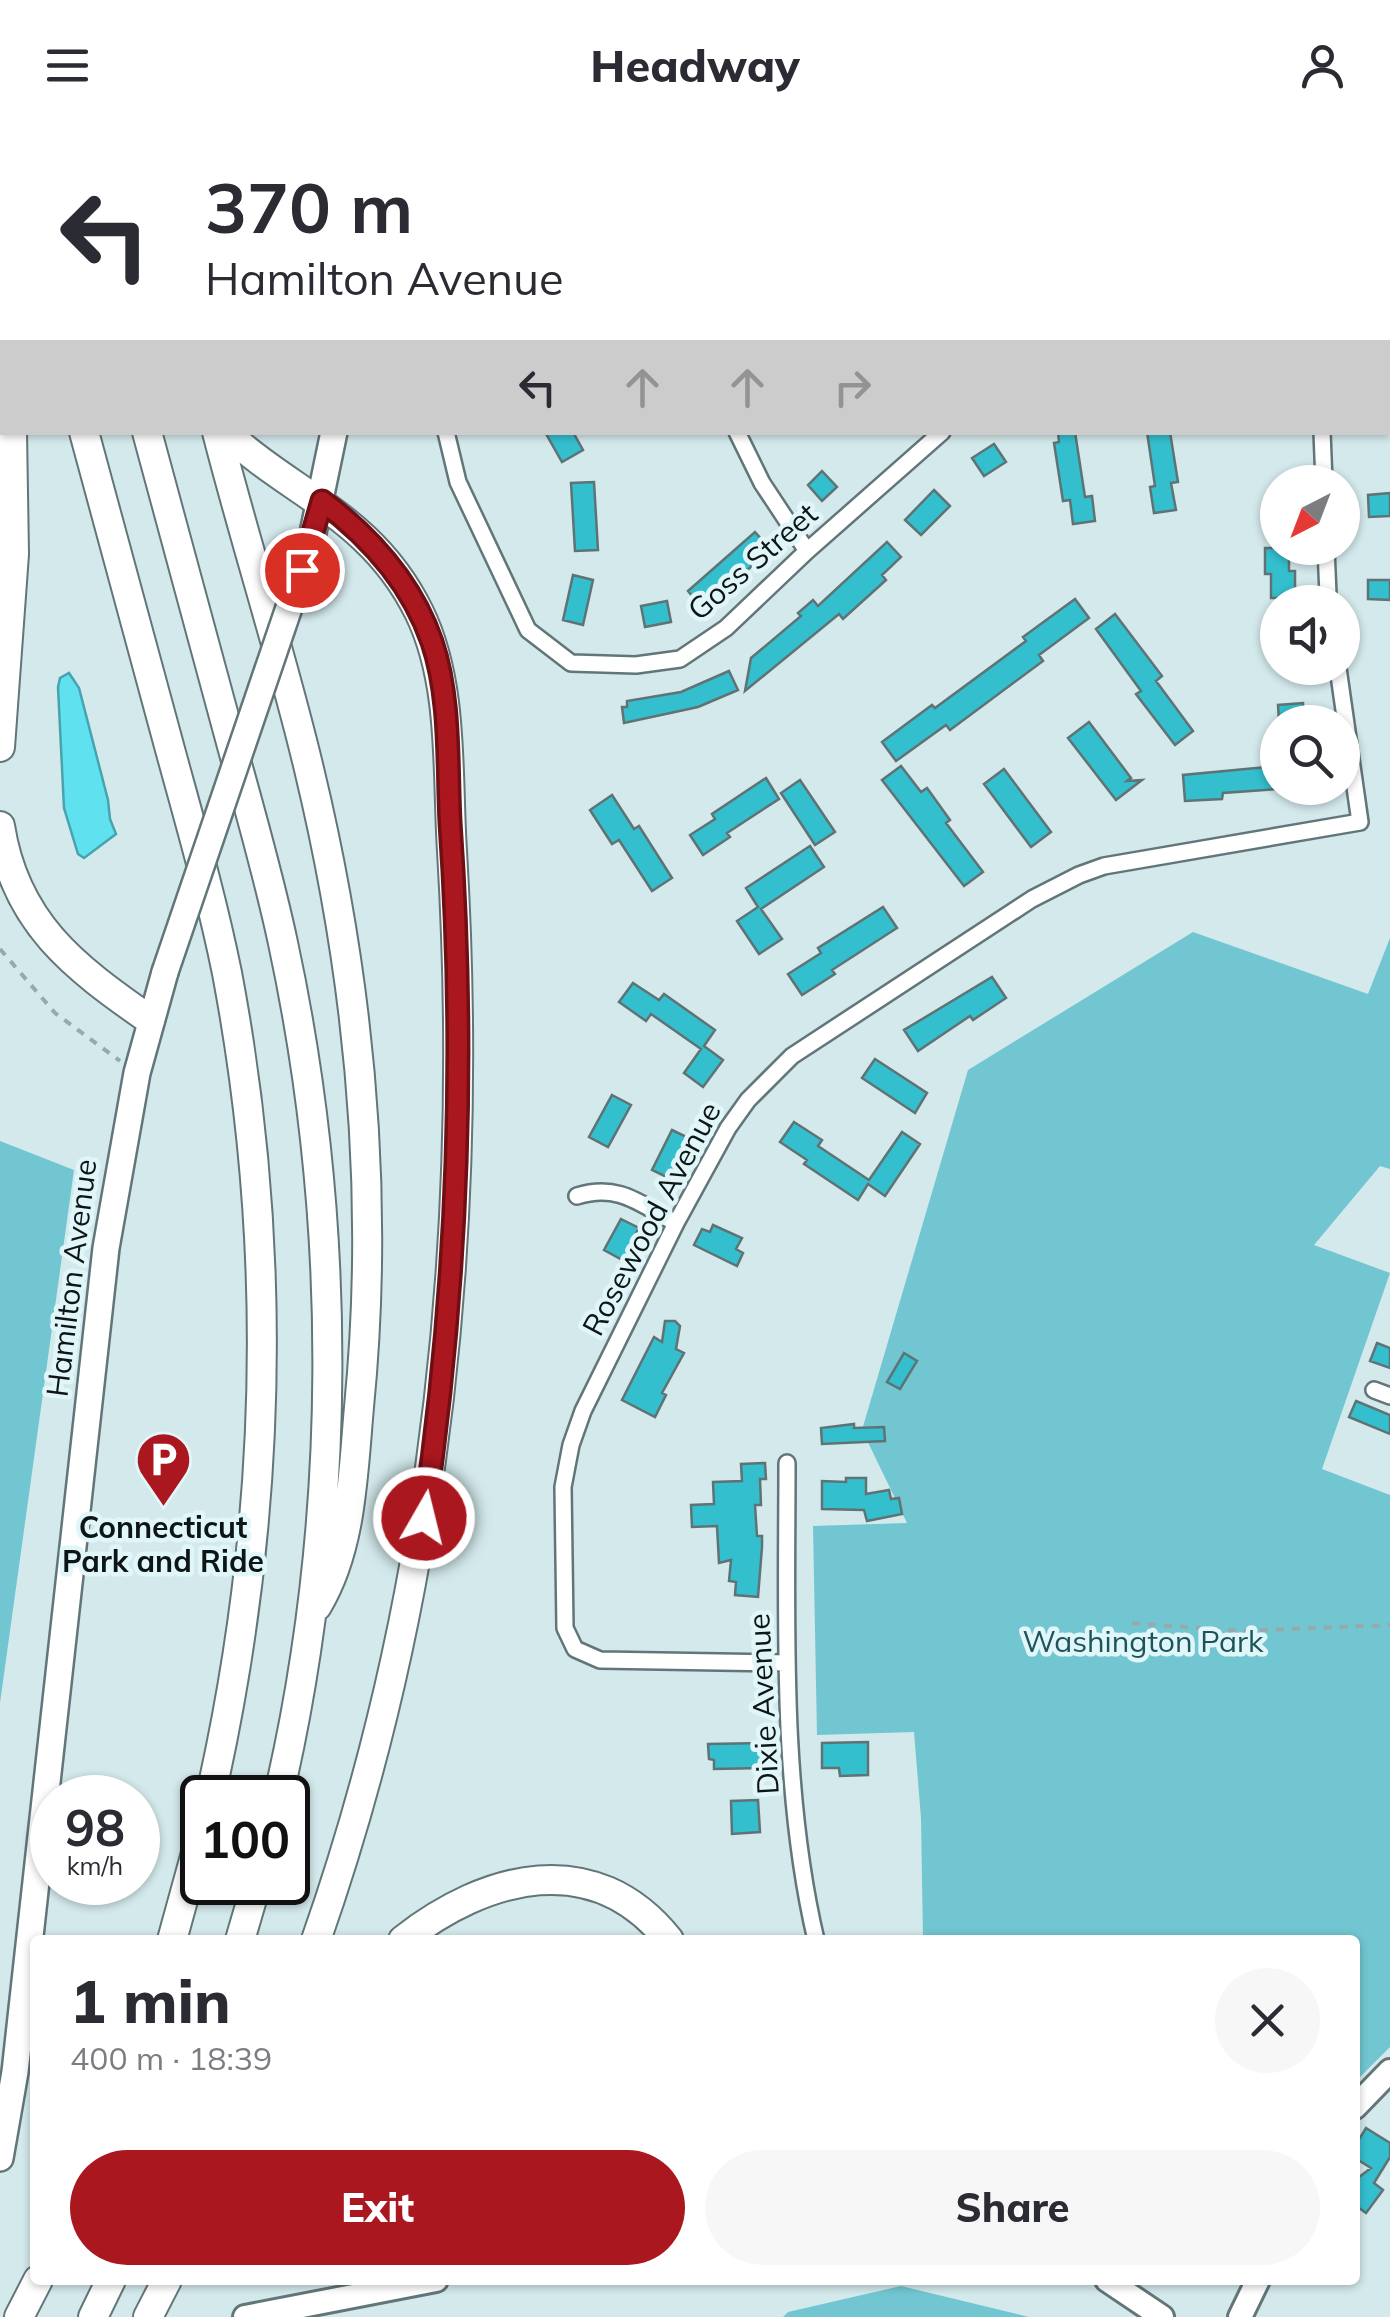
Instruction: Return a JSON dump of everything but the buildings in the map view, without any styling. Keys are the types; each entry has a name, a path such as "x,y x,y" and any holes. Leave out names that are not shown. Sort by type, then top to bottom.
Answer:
{"highway":[{"path":"0,747 14,554 12,435"},
{"path":"85,435 217,927 241,1059 257,1197 263,1318 258,1497 246,1609 214,1775"},
{"path":"148,435 274,902 310,1098 320,1188 328,1357 325,1452 309,1620 282,1775"},
{"path":"218,435 301,739 324,839 352,1005 364,1149 368,1284 353,1464 338,1562 309,1620"},
{"path":"228,435 259,462 322,501 358,532 397,575 417,607 435,652 443,702 454,875 456,1193 449,1308 424,1518 382,1722 318,1935"},
{"path":"0,826 15,882 42,929 75,965 150,1020"},
{"path":"410,1935 438,1914 480,1893 523,1881 551,1880 590,1885 617,1895 642,1911 664,1935"},
{"path":"173,1935 182,1905"},
{"path":"241,1935 250,1905"},
{"path":"18,2317 35,2285"},
{"path":"93,2317 109,2285"},
{"path":"148,2317 165,2285"}],"main road":[{"name":"Hamilton Avenue","path":"30,1935 102,1278 136,1073 165,972 322,501 333,435"},
{"name":"Hamilton Avenue","path":"0,2158 15,2072 30,1935"},
{"path":"1360,2103 1390,2070"},
{"path":"245,2317 410,2285"},
{"path":"1114,2285 1162,2317"},
{"path":"1240,2317 1256,2285"}],"street":[{"name":"Goss Street","path":"447,435 458,482 528,630 572,662 636,665 680,659 726,628 939,435"},
{"path":"739,435 762,483 807,551"},
{"path":"1322,435 1323,465"},
{"name":"Rosewood Avenue","path":"787,1663 600,1660 575,1649 565,1628 562,1488 571,1445 583,1411 728,1128 770,1076 817,1038 1032,899 1079,874 1104,866 1360,822 1340,685"},
{"path":"577,1196 599,1190 620,1193 676,1224"},
{"name":"Dixie Avenue","path":"787,1463 787,1663 800,1875 815,1935"}],"path":[{"path":"0,949 63,1021 136,1073"},
{"path":"1132,1622 1240,1631 1390,1625"}],"green space":[{"name":"Washington Park","path":"1193,932 1368,994 1390,938 1390,1169 1380,1166 1314,1245 1390,1273 1322,1469 1390,1495 1390,2047 1360,2077 1360,1935 923,1935 921,1818 914,1732 817,1735 813,1526 907,1523 862,1430 968,1070"},
{"path":"0,1141 74,1170 0,1703"},
{"path":"901,2286 1029,2317 783,2317 788,2312"}],"shaded area":[{"path":"69,673 79,688 116,834 84,858 78,854 64,808 58,687 60,678"}],"place":[{"name":"Connecticut Park and Ride","path":"163,1509"}],"route":[{"path":"302,570 322,501 358,532 397,575 424,622 440,676 457,949 458,1132 449,1308 424,1518"}]}
